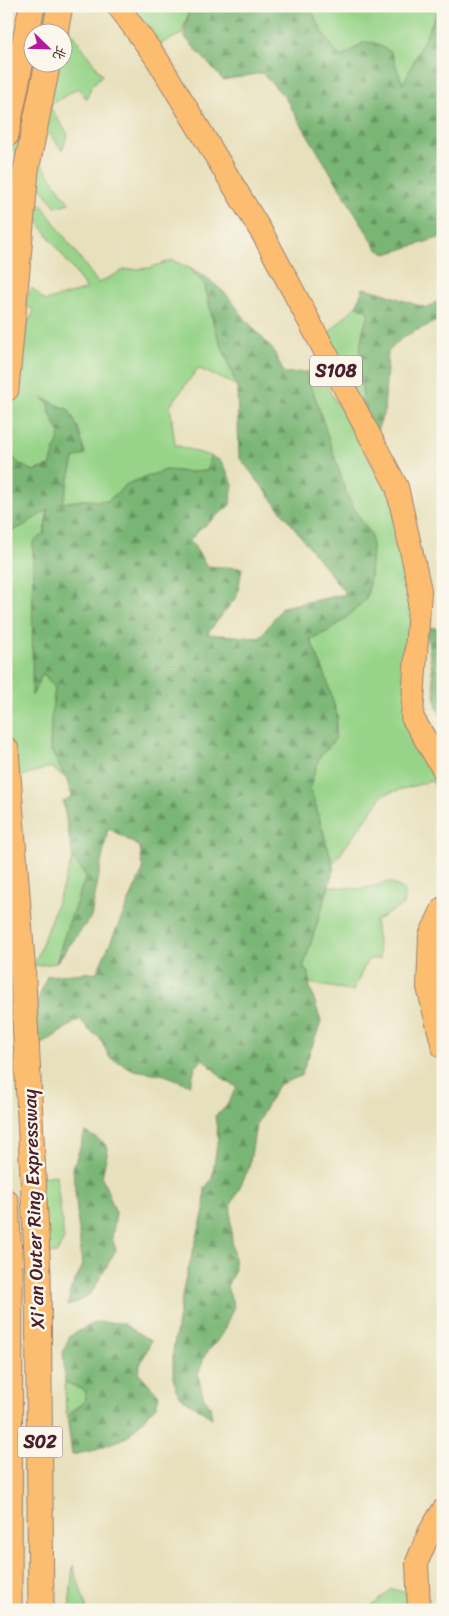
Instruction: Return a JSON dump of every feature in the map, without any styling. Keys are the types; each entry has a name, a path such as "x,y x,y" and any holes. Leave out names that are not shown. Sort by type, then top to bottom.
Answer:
{"highway":[{"path":"6,135 32,6"},
{"path":"56,22 60,6"},
{"path":"6,389 26,170 46,72"},
{"name":"Xi'an Outer Ring Expressway","path":"6,750 22,962 38,1274 41,1610"},
{"name":"Xi'an Outer Ring Expressway","path":"6,1202 10,1271 9,1610"}],"main road":[{"name":"S108","path":"118,6 157,59 265,238 397,487 420,590 412,717 443,769"},
{"path":"443,908 430,936 428,987 443,1047"},
{"path":"419,1610 418,1562 430,1531 443,1510"}],"green space":[{"path":"38,6 53,6 64,22 32,22"},
{"path":"112,6 182,6 188,14 182,34 145,51"},
{"path":"182,6 309,6 323,33 338,55 344,56 364,42 375,43 391,52 403,84 440,6 443,6 442,237 386,254 377,249 284,96 262,73 223,80 184,36 188,14"},
{"path":"309,6 440,6 403,85 391,52 364,42 344,56 338,55 323,33"},
{"path":"72,33 102,75 91,87 87,99 78,88 49,106 68,134 62,150 10,83 22,50 22,72 72,72"},
{"path":"6,116 69,203 56,207 6,140"},
{"path":"6,156 98,283 124,270 149,268 172,260 187,267 205,285 214,326 237,386 198,368 170,406 175,445 210,456 208,471 165,470 127,484 108,501 82,500 63,503 74,459 85,454 69,410 46,400 50,403 50,413 61,434 50,466 34,471 21,465 6,450 6,367 34,311 24,303 32,288 45,301 87,289 6,178"},
{"path":"187,267 206,277 227,295 273,350 284,373 305,372 346,493 356,513 371,534 372,548 369,587 365,600 329,631 310,639 326,677 337,716 335,739 319,758 310,787 334,869 303,968 309,973 309,983 321,1022 301,1076 278,1085 256,1125 249,1168 231,1205 231,1231 235,1269 227,1287 234,1306 222,1335 205,1355 198,1375 203,1396 210,1406 212,1418 179,1396 173,1378 173,1351 184,1285 204,1211 205,1188 212,1179 218,1137 215,1116 226,1107 237,1087 224,1080 203,1059 195,1068 190,1085 165,1075 134,1070 110,1058 99,1037 90,1031 80,1019 47,1041 16,1057 47,976 97,972 143,870 140,847 108,828 91,917 56,963 86,876 73,858 63,802 72,796 66,778 50,749 55,688 43,673 32,696 33,542 44,534 48,510 21,527 6,533 6,450 21,465 34,471 50,466 60,434 50,413 49,403 42,398 69,410 78,428 85,454 74,459 63,503 82,500 108,501 127,484 165,470 207,471 210,456 221,461 233,484 230,505 190,540 207,566 242,568 237,596 207,634 260,638 282,607 346,594 239,457 237,386 214,326 205,285"},
{"path":"363,288 428,308 443,297 443,318 403,337 388,352 384,412 373,441 354,410 363,397 358,361 363,331 369,313 357,305"},
{"path":"357,305 369,313 363,331 358,361 363,398 354,410 316,345"},
{"path":"318,371 402,516 424,708 443,743 443,801 432,781 384,794 333,864 310,787 319,758 335,739 337,716 326,677 310,639 329,631 365,600 369,587 372,548 371,534 356,513 346,493 305,372"},
{"path":"48,509 44,534 33,694 42,672 55,688 50,749 66,778 50,767 13,779 6,834 6,533 21,527"},
{"path":"426,627 443,629 443,720 437,708"},
{"path":"73,858 86,876 56,963 34,966"},
{"path":"389,882 405,890 403,905 375,921 380,959 368,959 353,991 309,983 309,973 303,968 329,886 360,889"},
{"path":"85,1132 103,1142 108,1149 102,1177 116,1213 112,1238 116,1250 92,1292 83,1299 68,1306 70,1291 82,1267 73,1168"},
{"path":"56,1175 64,1239 57,1253 27,1255 26,1296 6,1297 6,1292 37,1228 32,1178"},
{"path":"96,1322 122,1323 151,1341 140,1365 139,1373 159,1395 156,1406 127,1437 91,1451 72,1455 67,1416 84,1403 86,1391 65,1382 63,1351 70,1336"},
{"path":"65,1382 86,1391 84,1403 66,1414"},
{"path":"73,1565 87,1610 69,1610"},
{"path":"392,1589 421,1597 421,1610 367,1610"}]}
